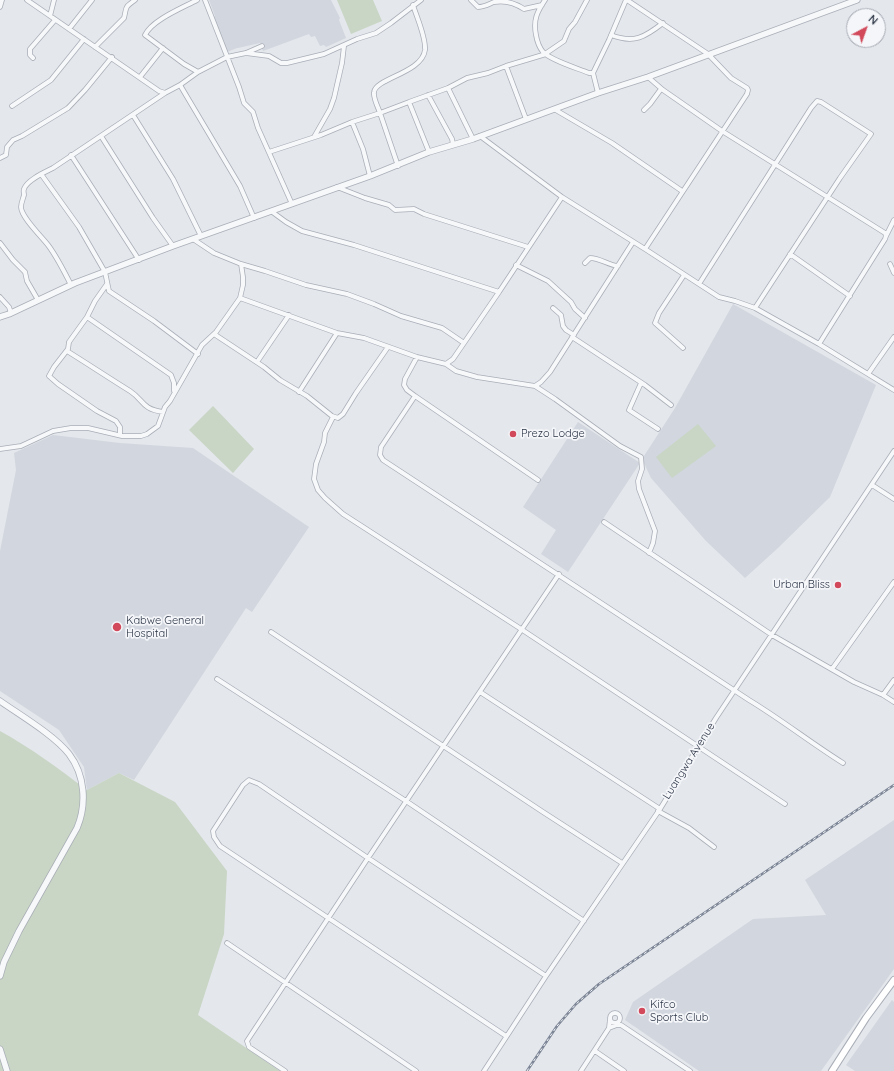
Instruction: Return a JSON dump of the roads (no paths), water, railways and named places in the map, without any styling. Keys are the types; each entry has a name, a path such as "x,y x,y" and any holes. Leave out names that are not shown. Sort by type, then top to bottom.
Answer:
{"main road":[{"path":"832,1071 866,1018 894,980"}],"street":[{"path":"0,7 2,0"},
{"path":"28,0 55,20 165,93"},
{"path":"50,16 54,0"},
{"path":"69,29 92,0"},
{"path":"96,47 124,18 124,10 135,0"},
{"path":"197,0 157,22 149,28 145,35 184,64 198,72"},
{"path":"205,0 239,87 242,101 255,116 292,204"},
{"path":"246,53 269,56 281,63 287,63 324,54 357,39 376,33 421,0"},
{"path":"472,0 478,7 504,0 514,2 524,9 542,5"},
{"path":"545,0 536,16 534,24 537,40 545,54 589,73 593,73"},
{"path":"269,152 448,88 467,78 488,73 545,54 564,41 568,29 575,22 587,0"},
{"path":"598,93 593,73 627,0 708,54 731,78 748,90 747,94 645,249"},
{"path":"0,317 70,285 173,246 398,166 429,152 473,139 598,93 648,77 857,0"},
{"path":"398,166 374,94 376,89 381,84 396,77 415,65 424,52 424,41 413,5"},
{"path":"32,58 30,55 30,49 55,20"},
{"path":"612,35 623,39 646,36 663,23"},
{"path":"12,106 51,80 84,39"},
{"path":"70,285 57,258 21,210 24,189 30,182 41,174 53,168 120,122 180,85 198,72 227,57 246,53 262,46"},
{"path":"314,137 330,109 334,98 342,63 344,46"},
{"path":"140,77 163,48"},
{"path":"0,158 6,155 7,147 13,140 68,108 112,57"},
{"path":"506,66 526,119"},
{"path":"648,77 661,89 722,131 885,233 886,236"},
{"path":"180,85 240,186 254,218"},
{"path":"448,88 473,139"},
{"path":"644,110 661,89"},
{"path":"428,95 452,139 453,144"},
{"path":"699,284 766,180 774,164 817,101 821,102 871,134 755,308"},
{"path":"409,102 429,152"},
{"path":"554,109 612,143 682,191"},
{"path":"133,115 173,179 201,236"},
{"path":"352,122 363,149 370,176"},
{"path":"101,136 153,218 173,246"},
{"path":"480,136 562,197 719,298 735,301 755,308 819,344 894,390"},
{"path":"71,155 139,260"},
{"path":"41,174 79,227 105,272 109,291 154,321 198,354"},
{"path":"336,187 389,205 395,210 414,209 424,214 528,247"},
{"path":"446,364 452,359 464,343 562,197"},
{"path":"271,211 302,231 361,247 499,292"},
{"path":"819,344 850,296 894,220"},
{"path":"193,239 214,252 241,264 306,285 347,294 401,316 442,328 464,343"},
{"path":"535,386 545,378 633,242"},
{"path":"0,243 13,260 25,272 27,281 38,300"},
{"path":"790,254 850,296"},
{"path":"585,263 590,258 594,258 618,266"},
{"path":"0,449 22,446 53,431 72,428 95,429 120,436 141,436 147,434 158,426 165,407 202,346 214,334 240,298 243,285 241,264"},
{"path":"890,264 894,273"},
{"path":"516,265 548,281 571,302 575,309 585,318"},
{"path":"683,348 655,323 659,313 684,275"},
{"path":"107,284 74,335 67,351 49,374 50,377 58,384 116,421 120,427 120,436"},
{"path":"0,297 9,307 11,313"},
{"path":"240,298 337,333 364,338 418,357 446,364 456,371 477,377 535,386 556,399 620,446 641,457 642,469 639,474 639,489 655,532 649,553"},
{"path":"553,308 561,316 563,326 573,336 671,405"},
{"path":"257,362 289,315"},
{"path":"87,317 171,375 174,383 174,393"},
{"path":"299,392 337,333"},
{"path":"214,334 257,362 280,380 316,402 333,417 338,418 344,414 356,393 388,347"},
{"path":"868,374 894,337"},
{"path":"67,351 130,391 149,409 163,412"},
{"path":"418,357 405,379 404,385 407,390 538,480"},
{"path":"641,383 628,410 658,429"},
{"path":"415,396 381,447 380,455 383,460 559,574 843,763"},
{"path":"333,417 324,433 324,442 316,464 314,480 318,490 343,514 521,629 785,804"},
{"name":"Luangwa Avenue","path":"484,1071 546,976 659,810 716,718 894,451"},
{"path":"872,485 894,499"},
{"path":"604,522 772,635 854,682 883,695 894,702"},
{"path":"285,1071 250,1047 247,1041 559,574"},
{"path":"832,669 894,582"},
{"path":"272,632 622,863"},
{"path":"217,679 406,801 584,921"},
{"path":"883,695 894,680"},
{"path":"480,692 659,810 690,828 714,847"},
{"path":"0,701 50,738 69,755 74,762 82,782 84,805 77,828 19,931 4,962 0,976"},
{"path":"506,1036 226,851 216,842 213,831 239,791 246,782 253,780 546,976"},
{"path":"227,943 416,1071"},
{"path":"611,1027 611,1015 615,1013 619,1015 620,1022"},
{"path":"610,1019 614,1023 620,1022 690,1071"},
{"path":"582,1071 611,1027 620,1022"},
{"path":"0,1049 7,1071"},
{"path":"595,1051 624,1071"}],"railway":[{"path":"527,1071 557,1026 576,1004 599,984 894,785"}],"place":[{"name":"Prezo Lodge","path":"513,434"},
{"name":"Urban Bliss","path":"838,585"},
{"name":"Kabwe General Hospital","path":"117,627"},
{"name":"Kifco Sports Club","path":"642,1011"}]}
